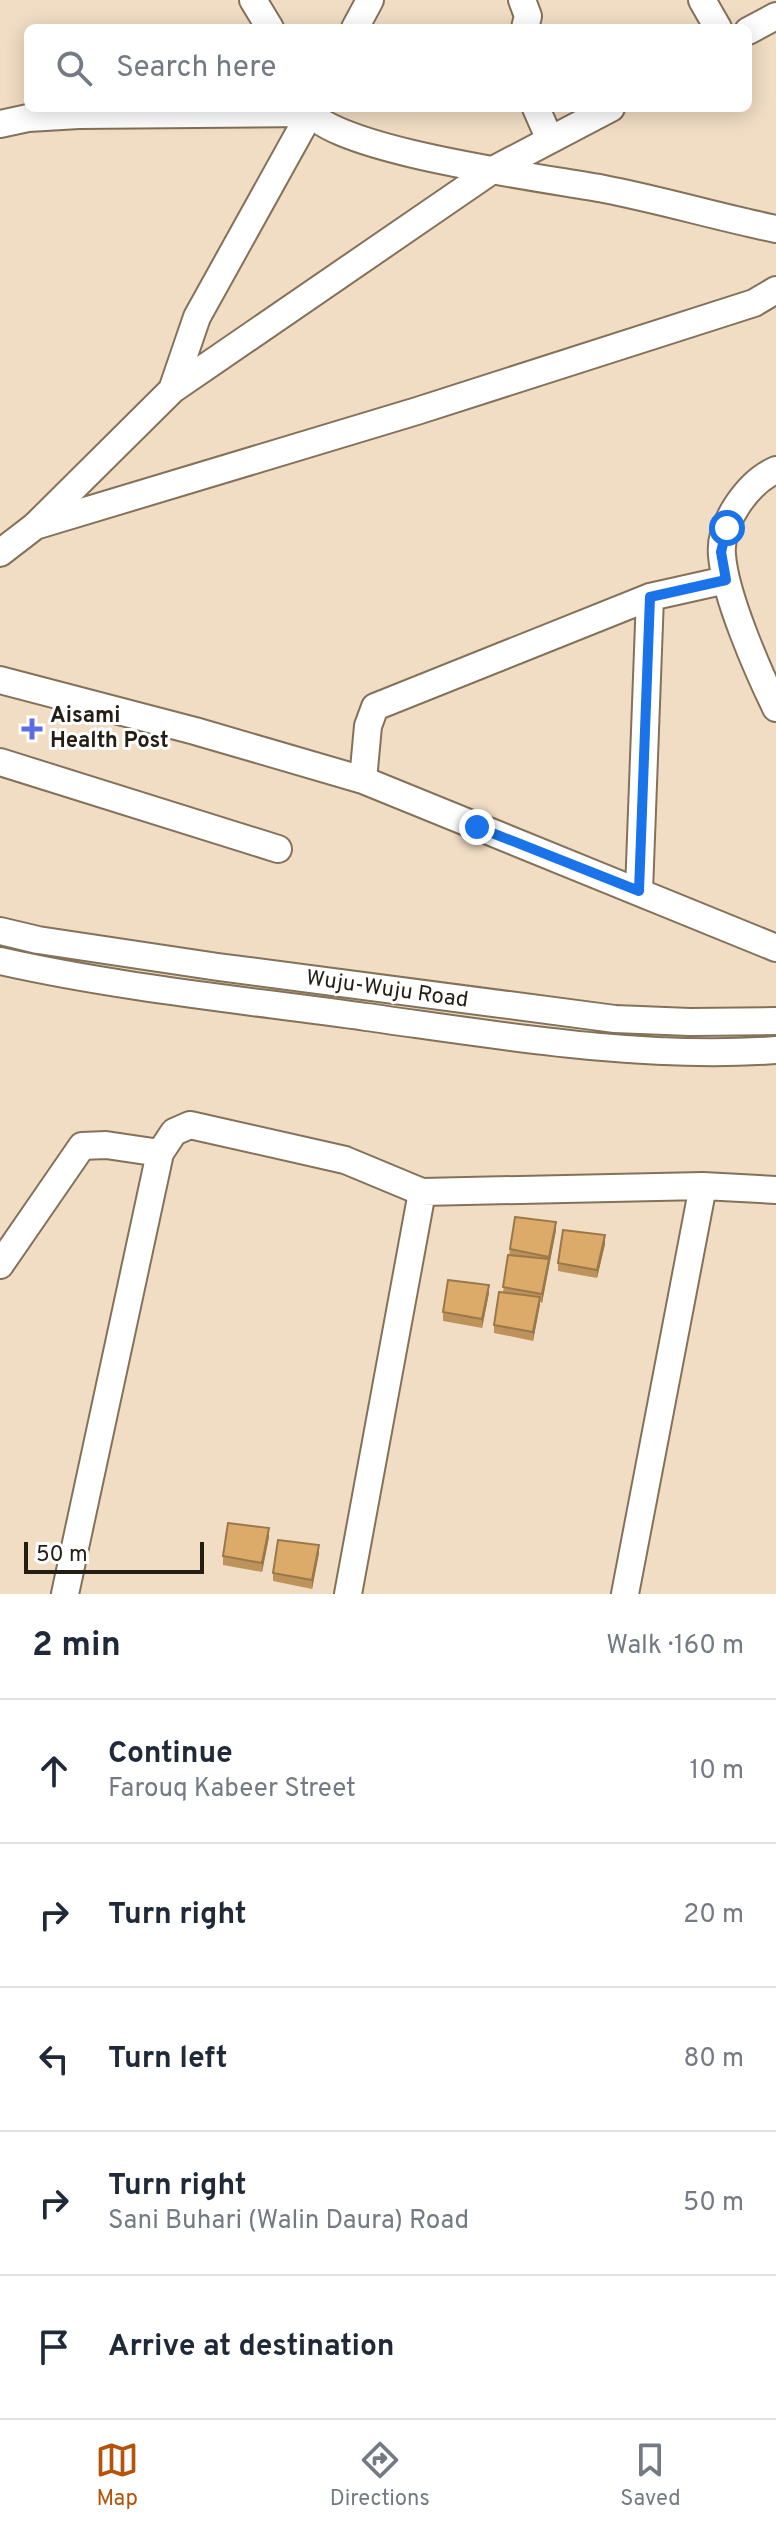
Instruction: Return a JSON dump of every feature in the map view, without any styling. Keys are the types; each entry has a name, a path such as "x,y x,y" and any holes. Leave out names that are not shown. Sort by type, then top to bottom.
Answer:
{"street":[{"path":"253,0 268,24"},
{"path":"357,24 370,0"},
{"path":"522,0 528,16 526,24"},
{"path":"702,0 716,24"},
{"path":"752,29 776,16"},
{"path":"0,124 28,118 79,115 218,112"},
{"path":"172,390 197,317 309,112"},
{"path":"313,112 336,130 375,144 491,171 605,189 776,229"},
{"path":"538,112 550,140"},
{"path":"0,553 35,526 172,390 491,171 603,112"},
{"path":"35,526 417,411 754,303 776,290"},
{"path":"776,470 761,476 741,500 727,528 721,552 726,580 766,660 776,708"},
{"path":"363,780 368,726 375,707 650,597 726,580"},
{"path":"639,891 650,597"},
{"path":"0,680 195,731 363,780 776,948"},
{"path":"0,762 278,849"},
{"name":"Wuju-Wuju Road","path":"0,931 38,940 218,967 615,1019 776,1021"},
{"name":"Wuju-Wuju Road","path":"0,961 214,996 613,1047 690,1051 776,1050"},
{"path":"65,1594 160,1153 174,1132 190,1125 345,1160 422,1192 703,1186 776,1190"},
{"path":"0,1265 82,1146 106,1145 160,1153"},
{"path":"625,1594 703,1186"},
{"path":"348,1594 422,1192"}],"building":[{"path":"515,1217 556,1222 549,1257 510,1249"},
{"path":"563,1230 605,1235 597,1270 558,1263"},
{"path":"508,1255 549,1259 542,1294 503,1287"},
{"path":"448,1280 489,1285 482,1319 443,1312"},
{"path":"499,1292 540,1297 533,1332 494,1325"},
{"path":"228,1523 269,1528 262,1563 223,1556"},
{"path":"278,1540 319,1545 312,1580 273,1573"}],"place":[{"name":"Aisami Health Post","path":"32,729"}],"route":[{"path":"477,827 639,891 650,597 726,580 721,552 727,528"}]}
